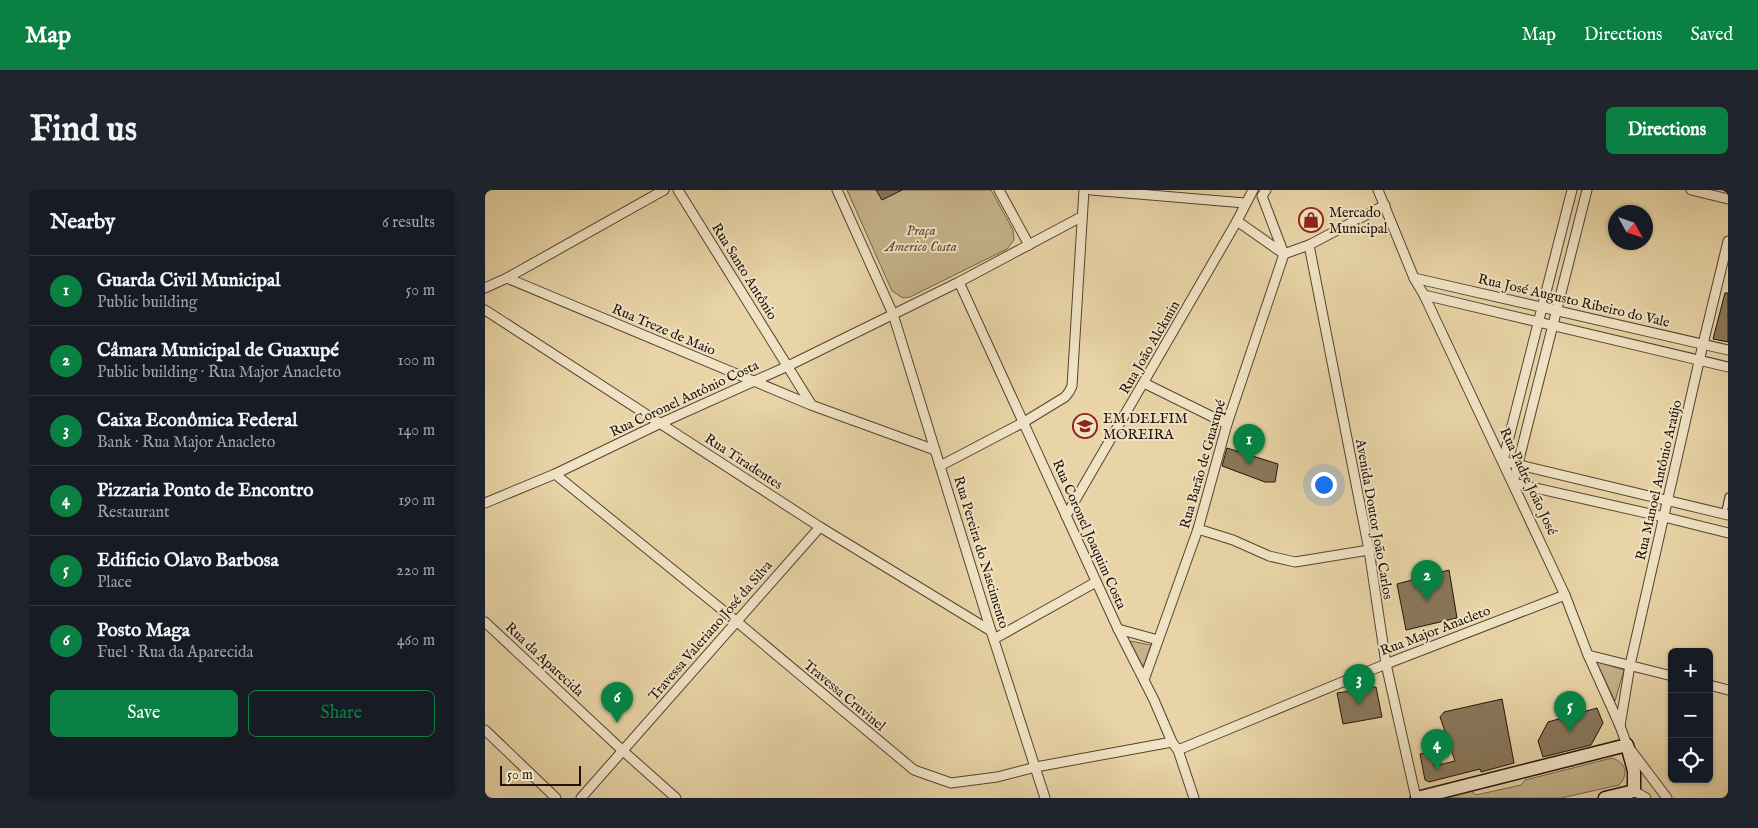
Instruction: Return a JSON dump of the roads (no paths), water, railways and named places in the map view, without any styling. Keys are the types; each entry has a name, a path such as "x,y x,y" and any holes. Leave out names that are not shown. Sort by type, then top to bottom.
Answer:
{"main road":[{"path":"1416,798 1627,745"},
{"name":"Rua Padre João José","path":"1627,745 1634,771 1634,795"},
{"path":"1605,798 1634,795"}],"street":[{"path":"485,288 507,278 664,190"},
{"name":"Rua Santo Antônio","path":"678,190 788,366"},
{"name":"Rua Pereira do Nascimento","path":"837,190 893,314 1045,798"},
{"path":"999,190 1029,245"},
{"path":"941,466 1024,422 1065,397 1072,386 1084,190"},
{"path":"1091,190 1245,203"},
{"name":"Rua João Alckmin","path":"1066,516 1237,222 1253,190"},
{"path":"1266,190 1262,196 1284,254"},
{"name":"Rua Padre João José","path":"1378,190 1414,278 1424,295 1565,595 1588,655 1627,745"},
{"path":"1572,190 1503,461 1726,514"},
{"path":"1587,190 1513,482 1728,533"},
{"path":"1691,190 1728,199"},
{"path":"1284,254 1309,245 1385,205"},
{"path":"893,314 959,282 1081,217"},
{"path":"1237,222 1284,254"},
{"name":"Rua Manoel Antônio Araújo","path":"1620,726 1630,665 1728,241"},
{"name":"Avenida Doutor João Carlos","path":"1309,245 1369,550 1386,664 1416,798"},
{"name":"Rua Barão de Guaxupé","path":"1144,680 1198,529 1227,424 1284,254"},
{"name":"Rua Treze de Maio","path":"507,278 753,381 935,450"},
{"name":"Rua José Augusto Ribeiro do Vale","path":"1414,278 1728,350"},
{"name":"Rua Coronel Joaquim Costa","path":"959,282 1118,629 1172,742 1178,750 1194,798"},
{"path":"1424,295 1728,367"},
{"name":"Rua Tiradentes","path":"485,310 820,527 993,635"},
{"name":"Rua Coronel Antônio Costa","path":"485,504 555,474 788,366 893,314"},
{"path":"788,366 811,404"},
{"path":"1144,383 1227,424"},
{"name":"Travessa Cruvinel","path":"555,474 736,621 914,770 951,782 997,777 1036,767 1172,742"},
{"name":"Travessa Valeriano José da Silva","path":"581,798 820,527"},
{"path":"1198,529 1233,540 1269,556 1295,562 1369,550"},
{"path":"993,635 1097,582"},
{"name":"Rua Major Anacleto","path":"1178,750 1386,664 1565,595"},
{"name":"Rua da Aparecida","path":"485,622 676,798"},
{"path":"1118,629 1158,640"},
{"path":"1588,655 1668,675"},
{"path":"1713,687 1728,690"},
{"path":"485,730 556,798"},
{"path":"1627,745 1667,798"},
{"path":"1634,795 1646,798"}],"lane":[{"path":"1726,514 1728,496"}],"place":[{"name":"Mercado Municipal","path":"1311,220"},
{"name":"EM DELFIM MOREIRA","path":"1085,426"},
{"name":"Guarda Civil Municipal","path":"1249,465"},
{"name":"Câmara Municipal de Guaxupé","path":"1427,601"},
{"name":"Caixa Econômica Federal","path":"1359,705"},
{"name":"Posto Maga","path":"617,723"},
{"name":"Edificio Olavo Barbosa","path":"1570,732"},
{"name":"Pizzaria Ponto de Encontro","path":"1437,770"}],"park label":[{"name":"Praça Americo Costa","path":"921,238"}]}
